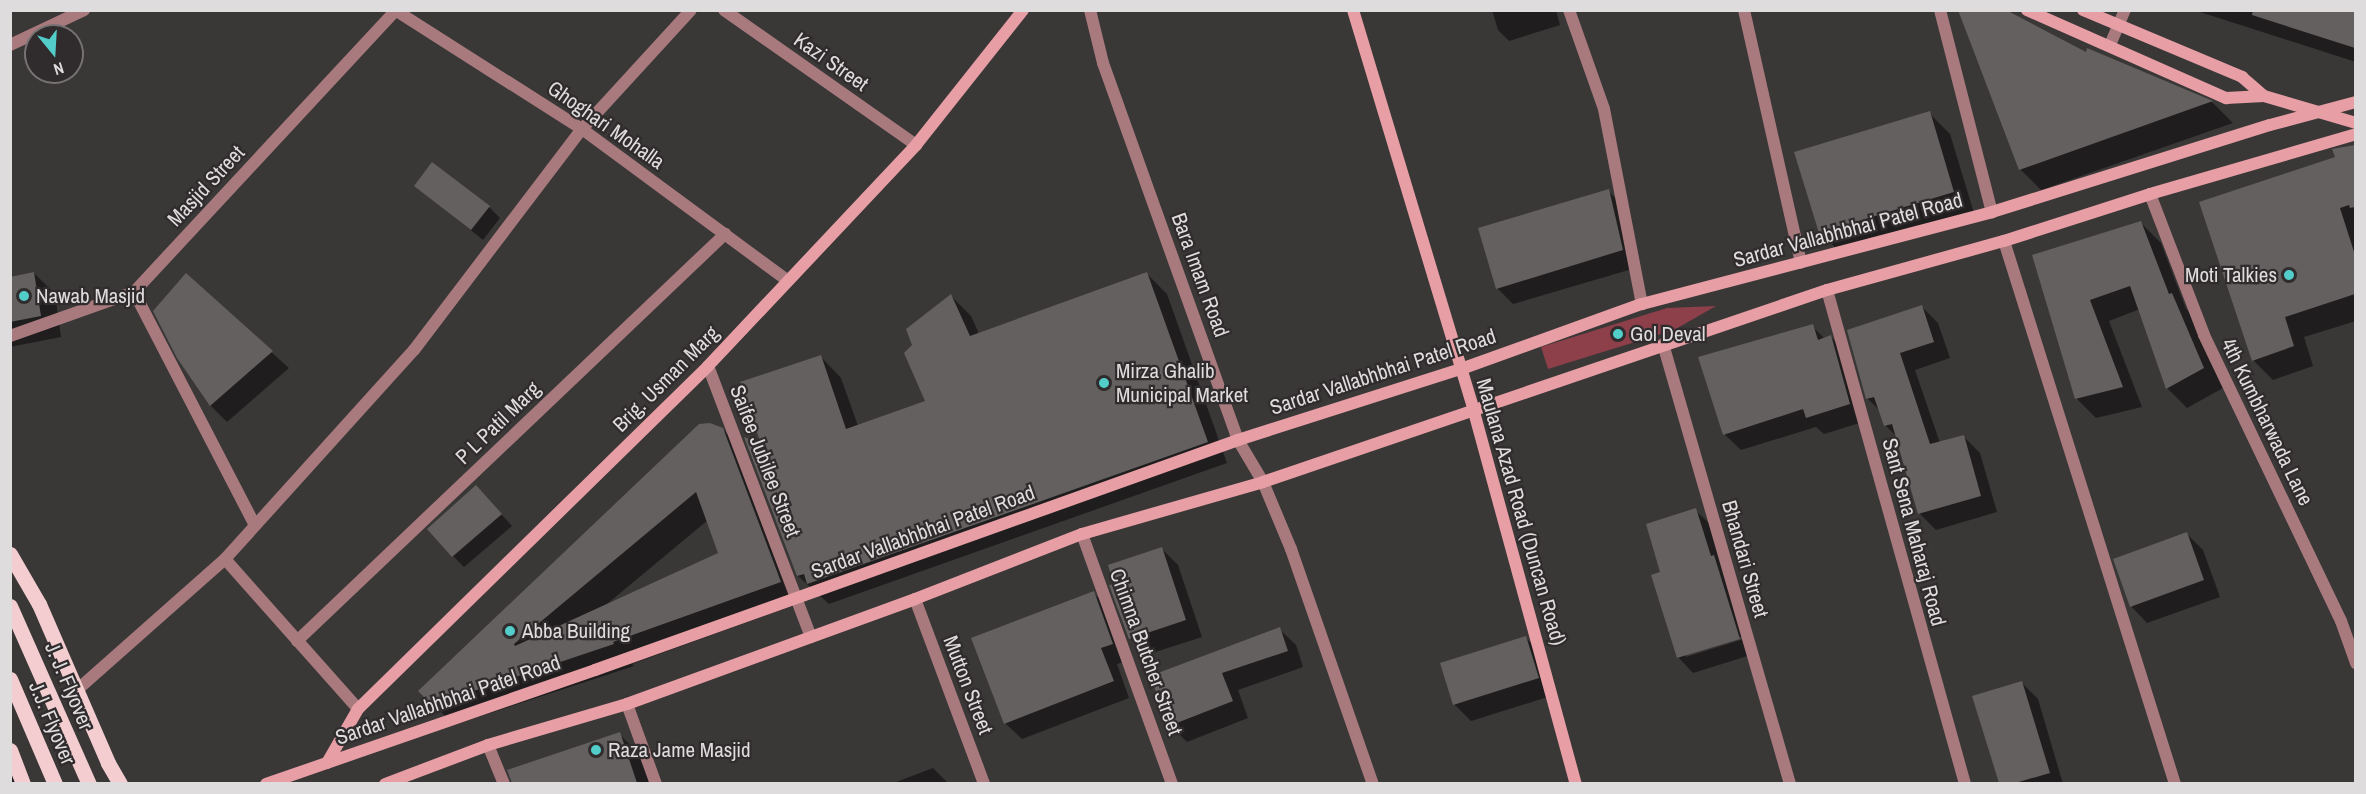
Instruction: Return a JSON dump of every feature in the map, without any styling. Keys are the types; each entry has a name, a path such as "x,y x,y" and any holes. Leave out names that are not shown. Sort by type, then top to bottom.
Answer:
{"main road":[{"name":"Maulana Azad Road (Duncan Road)","path":"1353,10 1474,412 1576,783"},
{"path":"2027,10 2226,98 2264,96 2355,123"},
{"path":"2083,10 2242,77 2264,96"},
{"name":"Brig. Usman Marg","path":"327,763 357,709 708,366 916,145 1022,11"},
{"name":"Sardar Vallabhbhai Patel Road","path":"266,783 1238,440 1461,369 1642,304 1992,212 2270,124 2355,102"},
{"path":"385,783 488,745 627,704 915,599 1082,534 1263,482 1827,290 2004,241 2150,194 2355,135"},
{"path":"10,554 39,604 108,763 120,783"},
{"name":"J. J. Flyover","path":"10,606 89,783"},
{"name":"J.J. Flyover","path":"10,679 56,783"},
{"path":"10,750 23,783"}],"street":[{"path":"10,45 84,10"},
{"path":"77,690 225,559 414,350 582,129 691,10"},
{"name":"Kazi Street","path":"724,10 916,145"},
{"name":"Bara Imam Road","path":"1090,10 1103,63 1238,440 1263,482 1291,549 1373,783"},
{"path":"1569,10 1604,109 1642,304"},
{"path":"1744,10 1801,262"},
{"path":"1940,10 1992,212"},
{"path":"2110,45 2125,10"},
{"name":"Ghoghari Mohalla","path":"396,11 582,129 788,281"},
{"name":"Masjid Street","path":"10,336 134,292 396,11"},
{"name":"4th Kumbharwada Lane","path":"2150,194 2204,335 2341,621 2355,663"},
{"name":"P L Patil Marg","path":"297,641 725,234"},
{"path":"2004,241 2175,783"},
{"name":"Sant Sena Maharaj Road","path":"1827,290 1965,783"},
{"path":"134,292 255,525"},
{"name":"Bhandari Street","path":"1664,344 1790,783"},
{"name":"Saifee Jubilee Street","path":"708,366 811,637"},
{"name":"Chimna Butcher Street","path":"1082,534 1172,783"},
{"path":"225,559 357,709"},
{"name":"Mutton Street","path":"915,599 984,783"},
{"path":"627,704 656,783"},
{"path":"488,745 504,783"}],"shaded area":[{"path":"1716,306 1674,330 1548,369 1541,347 1667,308"}],"building":[{"path":"1958,10 2006,10 2086,52 2087,48 2213,101 2019,170"},
{"path":"2253,10 2355,10 2355,48 2252,15"},
{"path":"1930,111 1954,192 1819,233 1794,152"},
{"name":"Moti Talkies","path":"2355,145 2355,207 2350,208 2349,205 2340,208 2355,255 2355,294 2285,317 2294,346 2252,361 2199,202 2335,157 2332,149"},
{"path":"432,162 490,206 471,230 414,186"},
{"path":"1609,189 1623,250 1496,289 1478,228"},
{"path":"2141,221 2169,294 2172,293 2204,368 2166,389 2130,286 2090,300 2123,387 2075,399 2032,255"},
{"name":"Nawab Masjid","path":"34,272 41,316 10,322 10,277"},
{"path":"1147,272 1208,442 807,584 804,574 797,576 744,437 761,444 740,382 821,355 846,429 925,401 904,353 912,345 906,329 951,294 970,336"},
{"path":"186,273 273,351 210,406 177,358 153,311"},
{"path":"1922,305 1934,342 1900,353 1930,444 1964,435 1981,496 1918,514 1892,424 1884,426 1874,397 1866,399 1847,330"},
{"path":"1813,324 1818,340 1831,335 1850,404 1806,418 1803,409 1723,435 1698,357"},
{"path":"710,423 723,428 781,582 613,642 614,644 432,705 418,691 699,424","holes":["696,492 718,553 515,646 514,644"]},
{"path":"476,485 502,514 452,557 427,529"},
{"path":"1696,508 1711,556 1714,555 1740,639 1677,658 1651,575 1660,572 1646,524"},
{"path":"2187,532 2204,580 2130,607 2113,559"},
{"path":"1162,547 1186,620 1129,639 1109,585 1114,584 1108,565"},
{"path":"1094,591 1113,644 1101,648 1114,681 1004,724 971,638"},
{"path":"1280,627 1288,651 1222,673 1233,701 1169,726 1150,676"},
{"path":"1526,636 1539,678 1453,705 1440,663"},
{"path":"2022,681 2050,773 2015,783 1999,783 1972,696"},
{"name":"Raza Jame Masjid","path":"620,732 637,783 512,783 507,770"}],"place":[{"name":"Moti Talkies","path":"2289,275"},
{"name":"Nawab Masjid","path":"24,296"},
{"name":"Gol Deval","path":"1618,334"},
{"name":"Mirza Ghalib Municipal Market","path":"1104,383"},
{"name":"Abba Building","path":"510,631"},
{"name":"Raza Jame Masjid","path":"596,750"}]}
